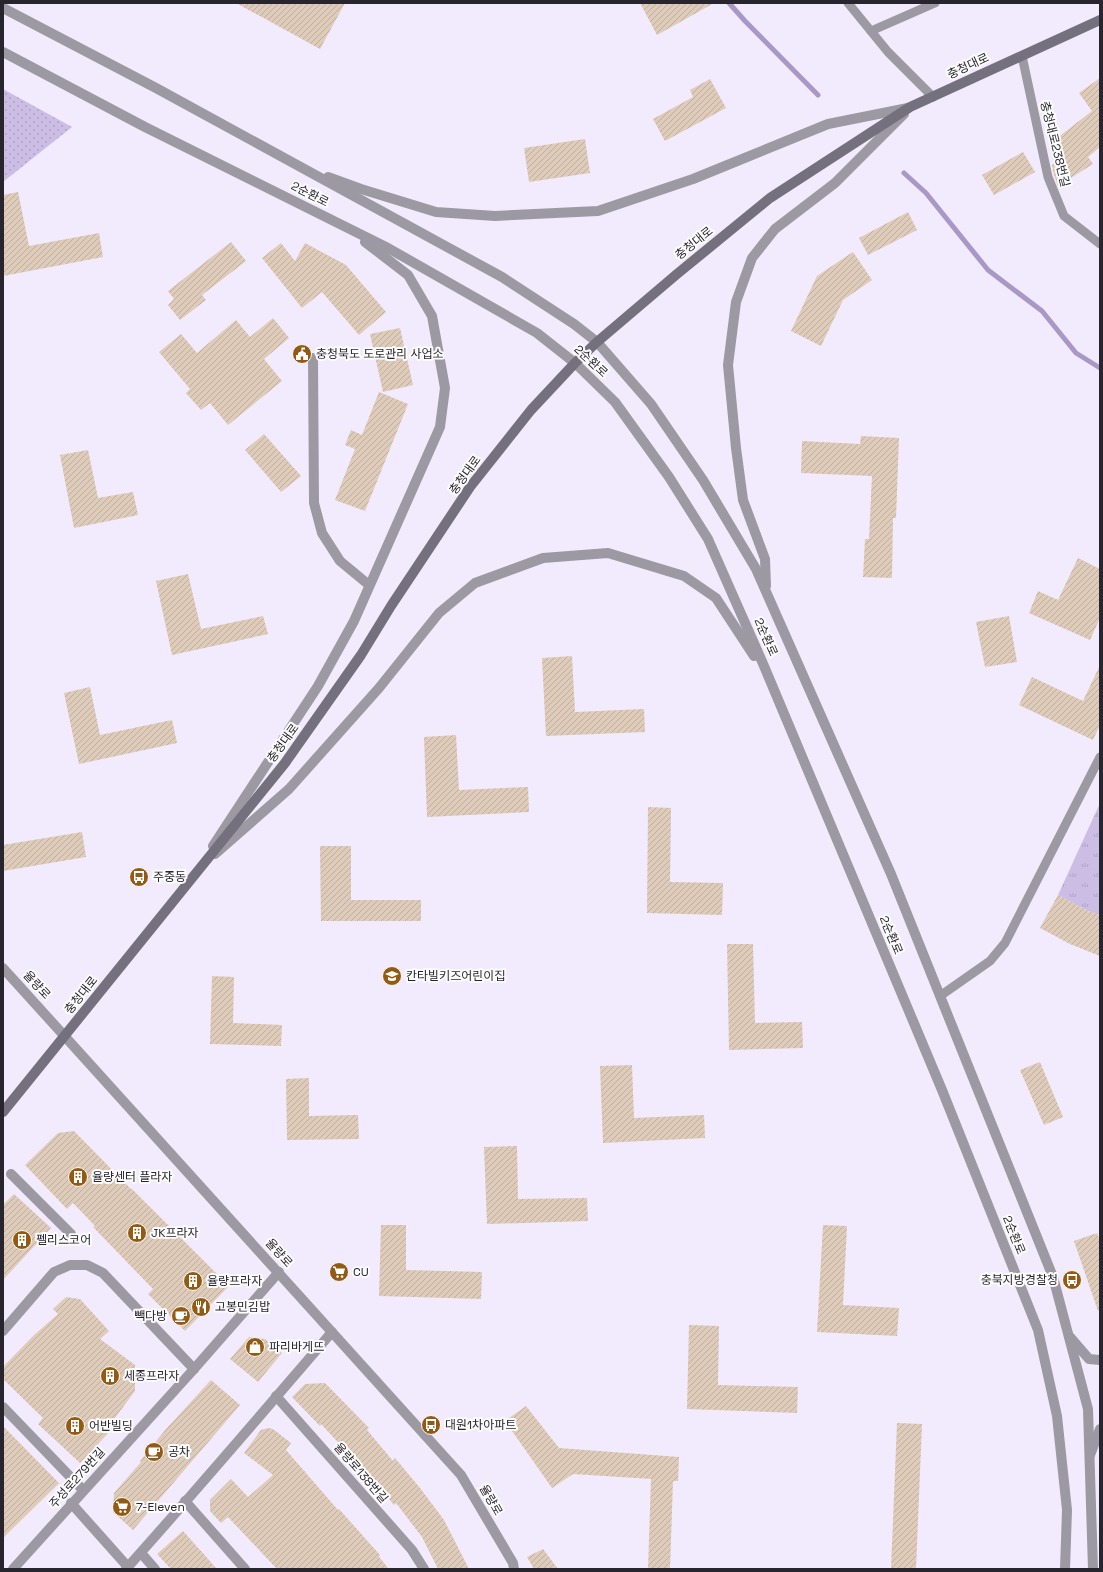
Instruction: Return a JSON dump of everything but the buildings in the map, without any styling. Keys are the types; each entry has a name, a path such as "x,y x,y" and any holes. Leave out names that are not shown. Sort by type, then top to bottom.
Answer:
{"main road":[{"name":"충청대로","path":"3,1112 285,763 361,656 391,606 470,487 531,410 597,342 770,198 910,107 1100,20"}],"street":[{"name":"2순환로","path":"3,8 156,88 502,277 574,324 597,342 651,404 704,480 756,569 891,874 1054,1277 1088,1408 1094,1569"},
{"name":"2순환로","path":"3,52 145,127 388,248 537,333 576,363 615,402 669,477 708,539 770,678 942,1090 1038,1330 1057,1416 1067,1510 1065,1569"},
{"path":"296,165 361,189 436,212 495,216 598,211 693,179 828,124 910,107"},
{"path":"766,592 765,559 743,500 736,448 728,366 736,302 752,258 775,229 835,183 910,107"},
{"path":"198,869 318,686 354,621 440,428 445,388 432,316 408,275 348,228"},
{"path":"313,358 314,503 322,533 340,561 369,585"},
{"path":"198,869 289,789 379,688 439,613 475,584 543,558 608,553 684,576 716,598 770,678"},
{"name":"율량로","path":"3,968 461,1475 513,1563 514,1569"},
{"path":"11,1174 71,1234"},
{"path":"3,1331 54,1272 70,1265 87,1265 103,1273 194,1369"},
{"name":"주성로279번길","path":"12,1569 82,1490 194,1369 278,1272"},
{"path":"71,1504 127,1568 226,1456 332,1332"},
{"path":"1070,1337 1089,1359 1100,1360"},
{"name":"율량로138번길","path":"276,1396 412,1550 424,1569"},
{"path":"3,1407 82,1490"},
{"path":"1090,1455 1100,1429"},
{"path":"185,1501 245,1569"},
{"path":"141,1553 155,1569"}],"lane":[{"path":"848,3 888,52 933,97"},
{"path":"871,31 931,4"},
{"name":"충청대로238번길","path":"1022,56 1048,177 1064,216 1100,244"},
{"path":"940,996 990,961 1005,944 1100,758"}],"green space":[{"path":"3,89 72,127 3,182"},
{"path":"1100,803 1100,915 1088,911 1058,895"}],"waterway":[{"path":"729,3 818,95"},
{"path":"904,173 926,193 988,270 1042,311 1076,353 1100,368"}],"place":[{"name":"충청북도 도로관리 사업소","path":"302,354"},
{"name":"주중동","path":"139,877"},
{"name":"칸타빌키즈어린이집","path":"392,976"},
{"name":"율량센터 플라자","path":"78,1177"},
{"name":"JK프라자","path":"137,1233"},
{"name":"펠리스코어","path":"22,1240"},
{"name":"CU","path":"339,1272"},
{"name":"충북지방경찰청","path":"1072,1280"},
{"name":"율량프라자","path":"193,1281"},
{"name":"고봉민김밥","path":"201,1307"},
{"name":"빽다방","path":"181,1316"},
{"name":"파리바게뜨","path":"255,1347"},
{"name":"세종프라자","path":"110,1376"},
{"name":"대원1차아파트","path":"431,1425"},
{"name":"어반빌딩","path":"75,1426"},
{"name":"공차","path":"154,1452"},
{"name":"7-Eleven","path":"122,1507"}]}
